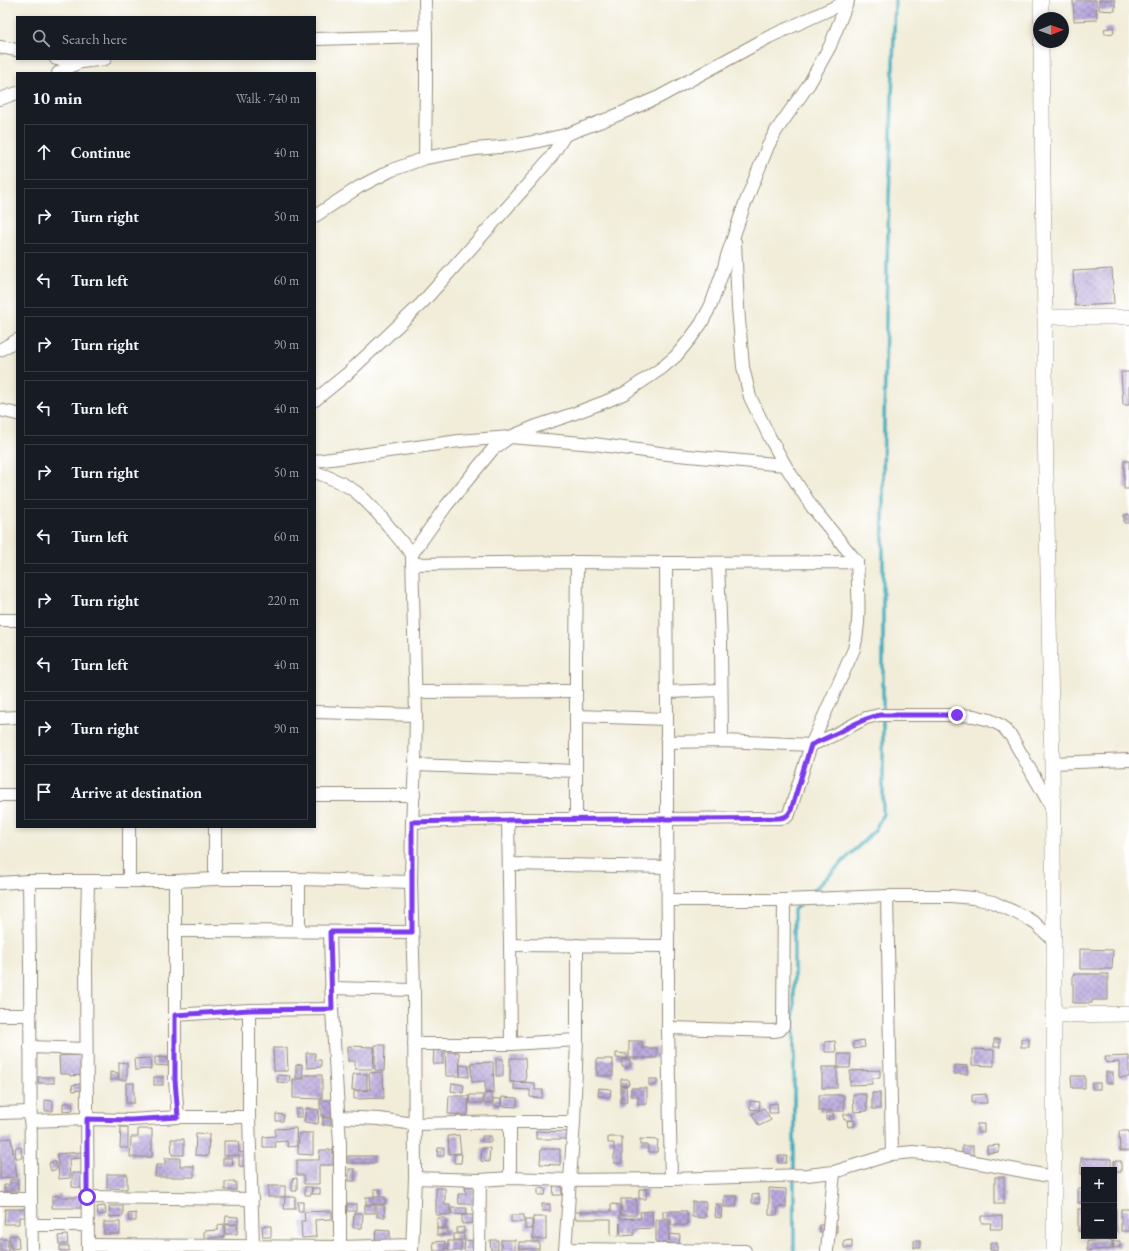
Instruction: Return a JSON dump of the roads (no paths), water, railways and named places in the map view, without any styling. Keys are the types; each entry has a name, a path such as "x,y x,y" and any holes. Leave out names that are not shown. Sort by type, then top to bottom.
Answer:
{"street":[{"path":"424,158 426,87 425,0"},
{"path":"316,215 359,187 392,170 424,158 475,149 519,144 565,135 610,118 659,96 770,37 848,0"},
{"path":"88,881 86,1048 88,1248 253,1246 412,1248 415,1178 414,990 411,882 416,692 412,559 446,506 493,448 510,437 534,427 570,415 626,393 676,356 697,329 711,305 734,233 768,146 776,131 808,84 830,46 848,0"},
{"path":"1041,0 1041,12"},
{"path":"316,39 426,36"},
{"path":"0,47 16,50"},
{"path":"1041,48 1054,941 1054,1251"},
{"path":"64,60 81,62 97,60"},
{"path":"60,72 81,62"},
{"path":"0,99 16,92"},
{"path":"316,399 347,374 422,303 541,169 551,157 565,135"},
{"path":"412,822 508,819 780,818 786,817 789,814 811,745 854,649 858,633 859,617 857,562 812,507 785,465 750,397 743,367 734,233"},
{"path":"1045,317 1129,317"},
{"path":"0,350 16,341"},
{"path":"0,410 16,414"},
{"path":"316,461 459,441 510,437 594,444 667,454 785,465"},
{"path":"316,472 334,479 355,492 376,510 412,559"},
{"path":"412,559 666,563 857,562"},
{"path":"576,819 577,562"},
{"path":"666,563 670,1179"},
{"path":"718,563 722,741"},
{"path":"0,620 16,620"},
{"path":"667,692 721,690"},
{"path":"416,692 576,691"},
{"path":"316,712 416,715"},
{"path":"667,742 722,741 811,745 866,718 880,715 974,716 990,720 1002,726 1011,736 1052,808"},
{"path":"576,716 666,719"},
{"path":"0,718 16,717"},
{"path":"1052,763 1129,760"},
{"path":"415,765 576,771"},
{"path":"0,795 16,795"},
{"path":"316,795 414,795"},
{"path":"508,819 511,1044"},
{"path":"129,828 129,881"},
{"path":"215,828 216,879"},
{"path":"509,864 668,867"},
{"path":"0,883 29,881 175,881 216,879 299,879 411,882"},
{"path":"299,879 299,932"},
{"path":"29,881 30,1199 32,1251"},
{"path":"175,881 175,1080 178,1117"},
{"path":"668,900 784,900 887,896 951,896 973,898 993,902 1025,917 1036,924 1054,941"},
{"path":"887,896 892,1154"},
{"path":"668,1028 766,1031 780,1030 783,1022 784,900"},
{"path":"175,931 412,932"},
{"path":"330,932 331,988 340,1144 340,1247"},
{"path":"510,945 668,946"},
{"path":"577,945 577,1040 574,1122 565,1250 745,1251"},
{"path":"331,988 414,990"},
{"path":"175,1015 249,1010 332,1009"},
{"path":"249,1010 249,1117 253,1246"},
{"path":"0,1015 30,1014"},
{"path":"1053,1014 1129,1014"},
{"path":"414,1044 511,1044 577,1040"},
{"path":"30,1048 86,1048"},
{"path":"0,1113 30,1117 130,1120 178,1117 249,1117"},
{"path":"339,1117 379,1119 414,1124 574,1122"},
{"path":"510,1122 510,1178"},
{"path":"415,1178 480,1180 510,1178 569,1180 807,1175 834,1172 892,1154 913,1152 932,1154 1054,1177"},
{"path":"827,1251 834,1172"},
{"path":"479,1251 480,1180"},
{"path":"87,1197 252,1199"},
{"path":"0,1199 30,1199"},
{"path":"32,1225 87,1225"}],"waterway":[{"path":"808,896 875,830 883,814 883,481 887,265 895,0"},
{"path":"794,1251 794,910 801,903"}]}
